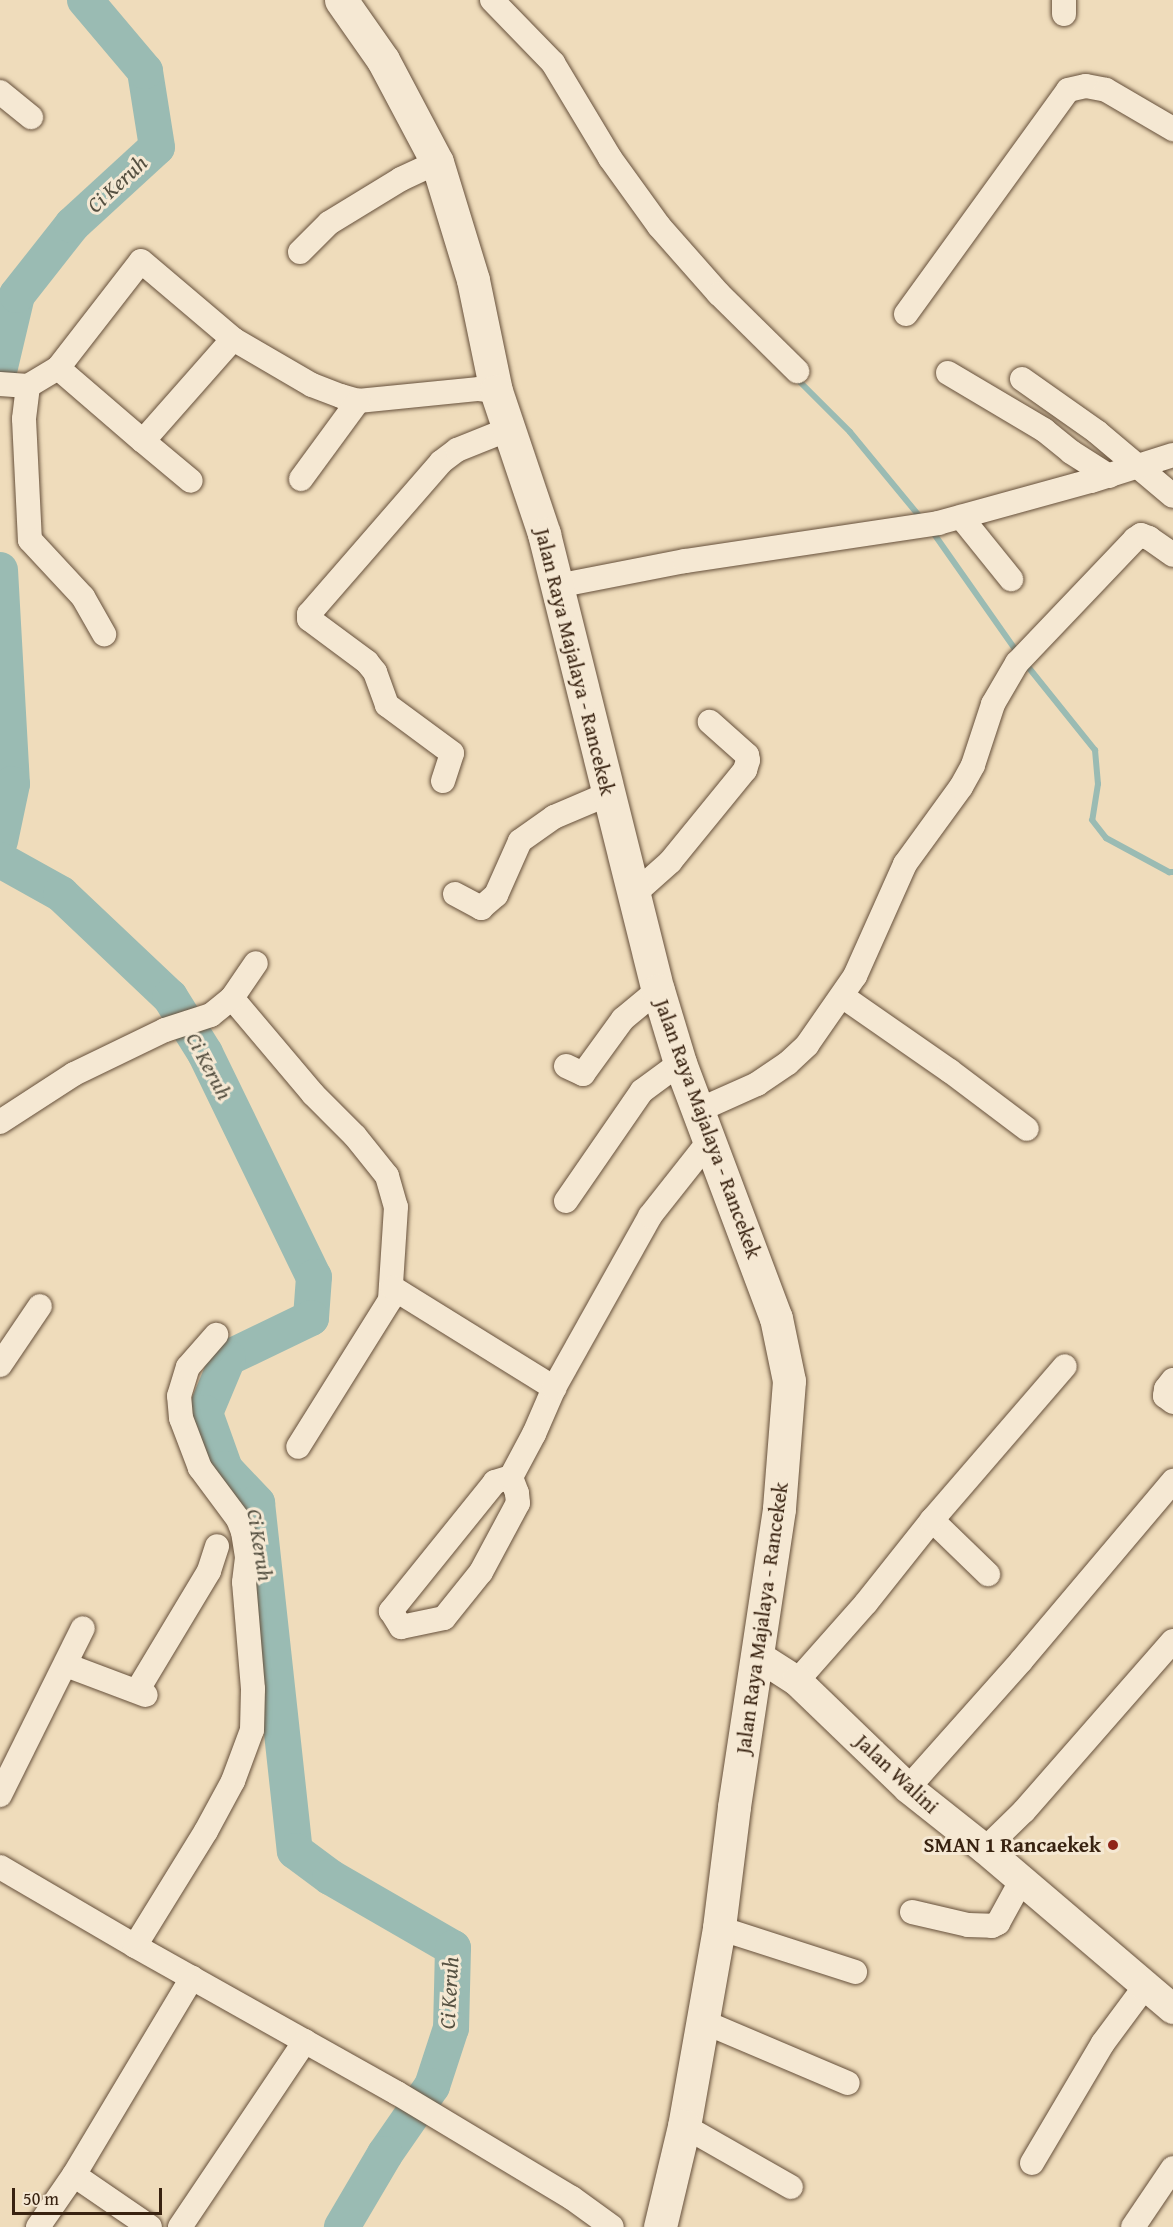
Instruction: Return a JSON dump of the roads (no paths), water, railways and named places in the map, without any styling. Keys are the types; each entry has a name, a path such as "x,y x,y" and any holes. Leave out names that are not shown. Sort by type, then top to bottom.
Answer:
{"main road":[{"name":"Jalan Raya Majalaya - Rancekek","path":"341,0 383,60 437,162 473,280 496,391 558,586 658,990 680,1063 776,1318 789,1381 780,1509 734,1808 719,1929 684,2126 660,2227"}],"street":[{"path":"492,0 553,63 610,158 659,226 719,294 797,371"},
{"path":"906,315 1068,90 1086,86 1106,90 1173,129"},
{"path":"0,92 31,117"},
{"path":"300,252 329,223 401,179 437,162"},
{"path":"104,634 83,597 30,540 24,419 13,385 58,368 141,261 233,339 312,385 358,401 479,389 496,391"},
{"path":"144,441 233,339"},
{"path":"58,368 190,481"},
{"path":"948,373 1044,430 1071,452 1109,476"},
{"path":"1022,379 1140,466 1173,496"},
{"path":"301,479 358,401"},
{"path":"443,781 452,753 387,705 375,672 368,662 309,619 309,614 441,462 457,450 509,429"},
{"path":"558,586 664,564 962,518 1109,476 1173,455"},
{"path":"962,518 1011,579"},
{"path":"511,1477 518,1503 475,1581 444,1618 401,1627 391,1611 495,1482 511,1477 534,1434 554,1388 650,1216 704,1125 788,1063 807,1045 842,996 867,951 905,864 961,787 973,765 993,704 1022,659 1135,539 1141,535 1149,538 1173,555"},
{"path":"633,895 670,862 746,770 747,755 710,722"},
{"path":"455,894 482,908 496,895 520,841 554,816 608,794"},
{"path":"0,1122 74,1074 165,1030 211,1015 232,998 256,963"},
{"path":"566,1066 583,1074 623,1019 658,990"},
{"path":"842,996 950,1071 1027,1129"},
{"path":"232,998 313,1094 355,1136 387,1176 396,1207 393,1288 390,1300 298,1447"},
{"path":"566,1201 642,1091 680,1063"},
{"path":"393,1288 554,1388"},
{"path":"0,1365 40,1306"},
{"path":"135,1946 206,1831 233,1781 252,1730 253,1689 244,1582 247,1557 243,1532 238,1519 200,1468 181,1418 179,1396 188,1367 216,1335"},
{"path":"796,1681 866,1603 932,1520 1065,1366"},
{"path":"1173,1380 1166,1389 1165,1396 1173,1402"},
{"path":"908,1788 1007,1677 1173,1481"},
{"path":"932,1520 988,1574"},
{"path":"66,1665 142,1693 208,1571 217,1546"},
{"path":"208,1571 244,1582"},
{"path":"0,1795 83,1628"},
{"path":"985,1849 1024,1811 1173,1641"},
{"name":"Jalan Walini","path":"758,1656 796,1681 908,1788 985,1849 1173,2008"},
{"path":"0,1867 135,1946 397,2093 572,2198 612,2227"},
{"path":"912,1912 968,1925 992,1926 998,1923 1021,1881"},
{"path":"719,1929 855,1972"},
{"path":"38,2227 74,2175 192,1978"},
{"path":"1032,2163 1103,2043 1146,1985"},
{"path":"704,2022 848,2083"},
{"path":"180,2227 305,2041"},
{"path":"684,2126 791,2187"},
{"path":"1133,2227 1173,2168"},
{"path":"74,2175 150,2227"}],"waterway":[{"name":"Ci Keruh","path":"0,367 17,295 72,225 157,147 145,71 85,0"},
{"path":"796,378 850,432 921,518"},
{"path":"932,531 1019,655"},
{"name":"Ci Keruh","path":"0,570 12,784 0,841"},
{"path":"1025,663 1095,750 1098,784 1092,820 1106,838 1169,872 1173,872"},
{"name":"Ci Keruh","path":"0,860 61,894 170,997 205,1053 314,1277 311,1318 228,1358 205,1413 225,1469 257,1503 295,1851 330,1877 453,1948 451,2028 432,2086 385,2154 342,2227"}],"place":[{"name":"SMAN 1 Rancaekek","path":"1113,1845"}]}
